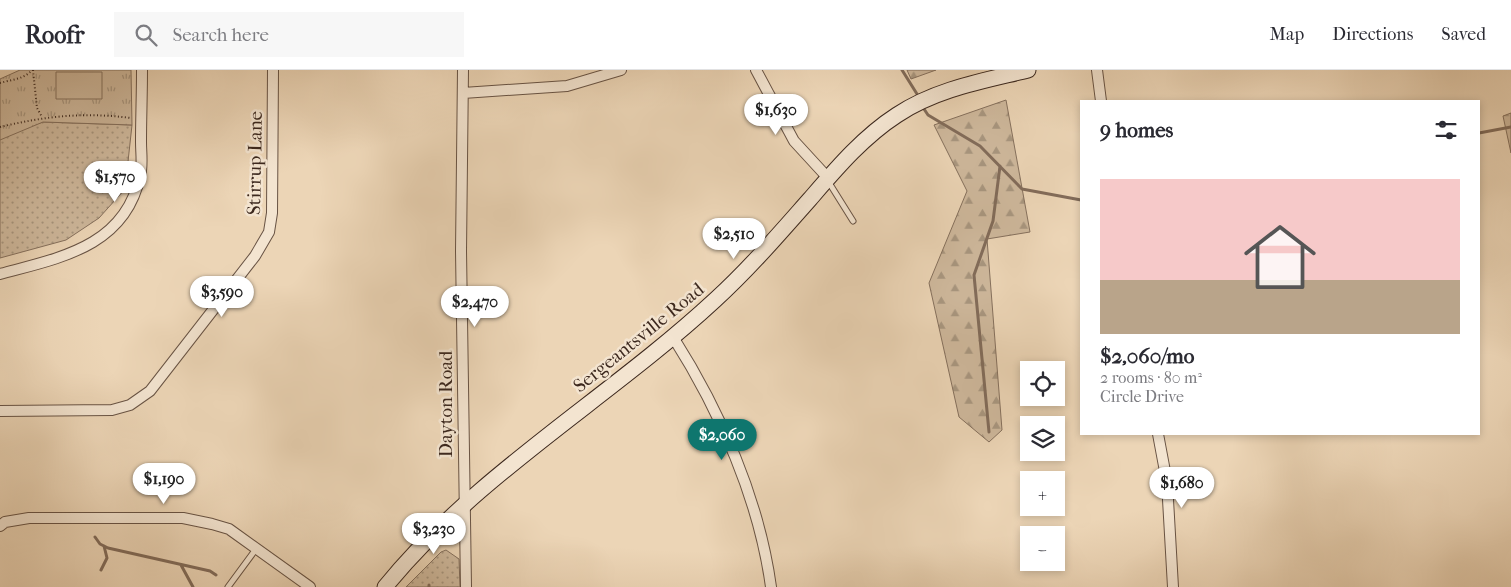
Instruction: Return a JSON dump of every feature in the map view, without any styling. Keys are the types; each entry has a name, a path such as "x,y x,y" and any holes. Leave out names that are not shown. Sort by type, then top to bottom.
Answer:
{"main road":[{"name":"Sergeantsville Road","path":"385,587 434,533 463,506 510,466 673,337 717,299 760,256 828,179 880,126 916,104 963,86 1028,70"}],"street":[{"path":"0,274 68,256 95,243 119,222 131,201 141,176 142,70"},
{"name":"Stirrup Lane","path":"0,411 112,410 130,405 150,391 254,256 269,232 272,213 273,70"},
{"name":"Dayton Road","path":"463,70 461,251 463,506 466,587"},
{"path":"463,93 567,86 621,70"},
{"path":"756,70 794,141 828,179"},
{"path":"1097,70 1101,100"},
{"path":"673,337 701,383 740,471 764,547 771,587"},
{"path":"1158,435 1167,482 1173,587"},
{"path":"0,526 5,522 28,518 183,518 229,529 310,587"}],"lane":[{"path":"828,179 853,221"},
{"path":"228,587 256,548"}],"path":[{"path":"0,83 29,74 32,70"},
{"path":"32,70 37,108 42,117"},
{"path":"0,126 42,117 106,114 141,119"}],"green space":[{"path":"20,70 131,70 132,125 43,122 0,140 0,79"},
{"path":"907,70 936,70 911,79"},
{"path":"56,72 102,72 102,99 56,99"},
{"path":"1006,100 1030,232 987,239 1002,430 989,442 959,417 929,283 967,191 934,125"},
{"path":"1511,113 1511,153 1503,116"},
{"path":"43,122 132,125 125,189 99,218 66,240 0,258 0,136"},
{"path":"446,550 459,559 460,587 406,587 441,552"}],"waterway":[{"path":"902,70 917,94"},
{"path":"924,109 928,115 980,146 1022,189 1080,200"},
{"path":"1480,133 1511,127"},
{"path":"989,432 974,275 993,221 1000,166"},
{"path":"95,537 100,544 108,548 210,571 216,575"},
{"path":"101,570 107,558 104,546"},
{"path":"181,565 193,587"}]}
